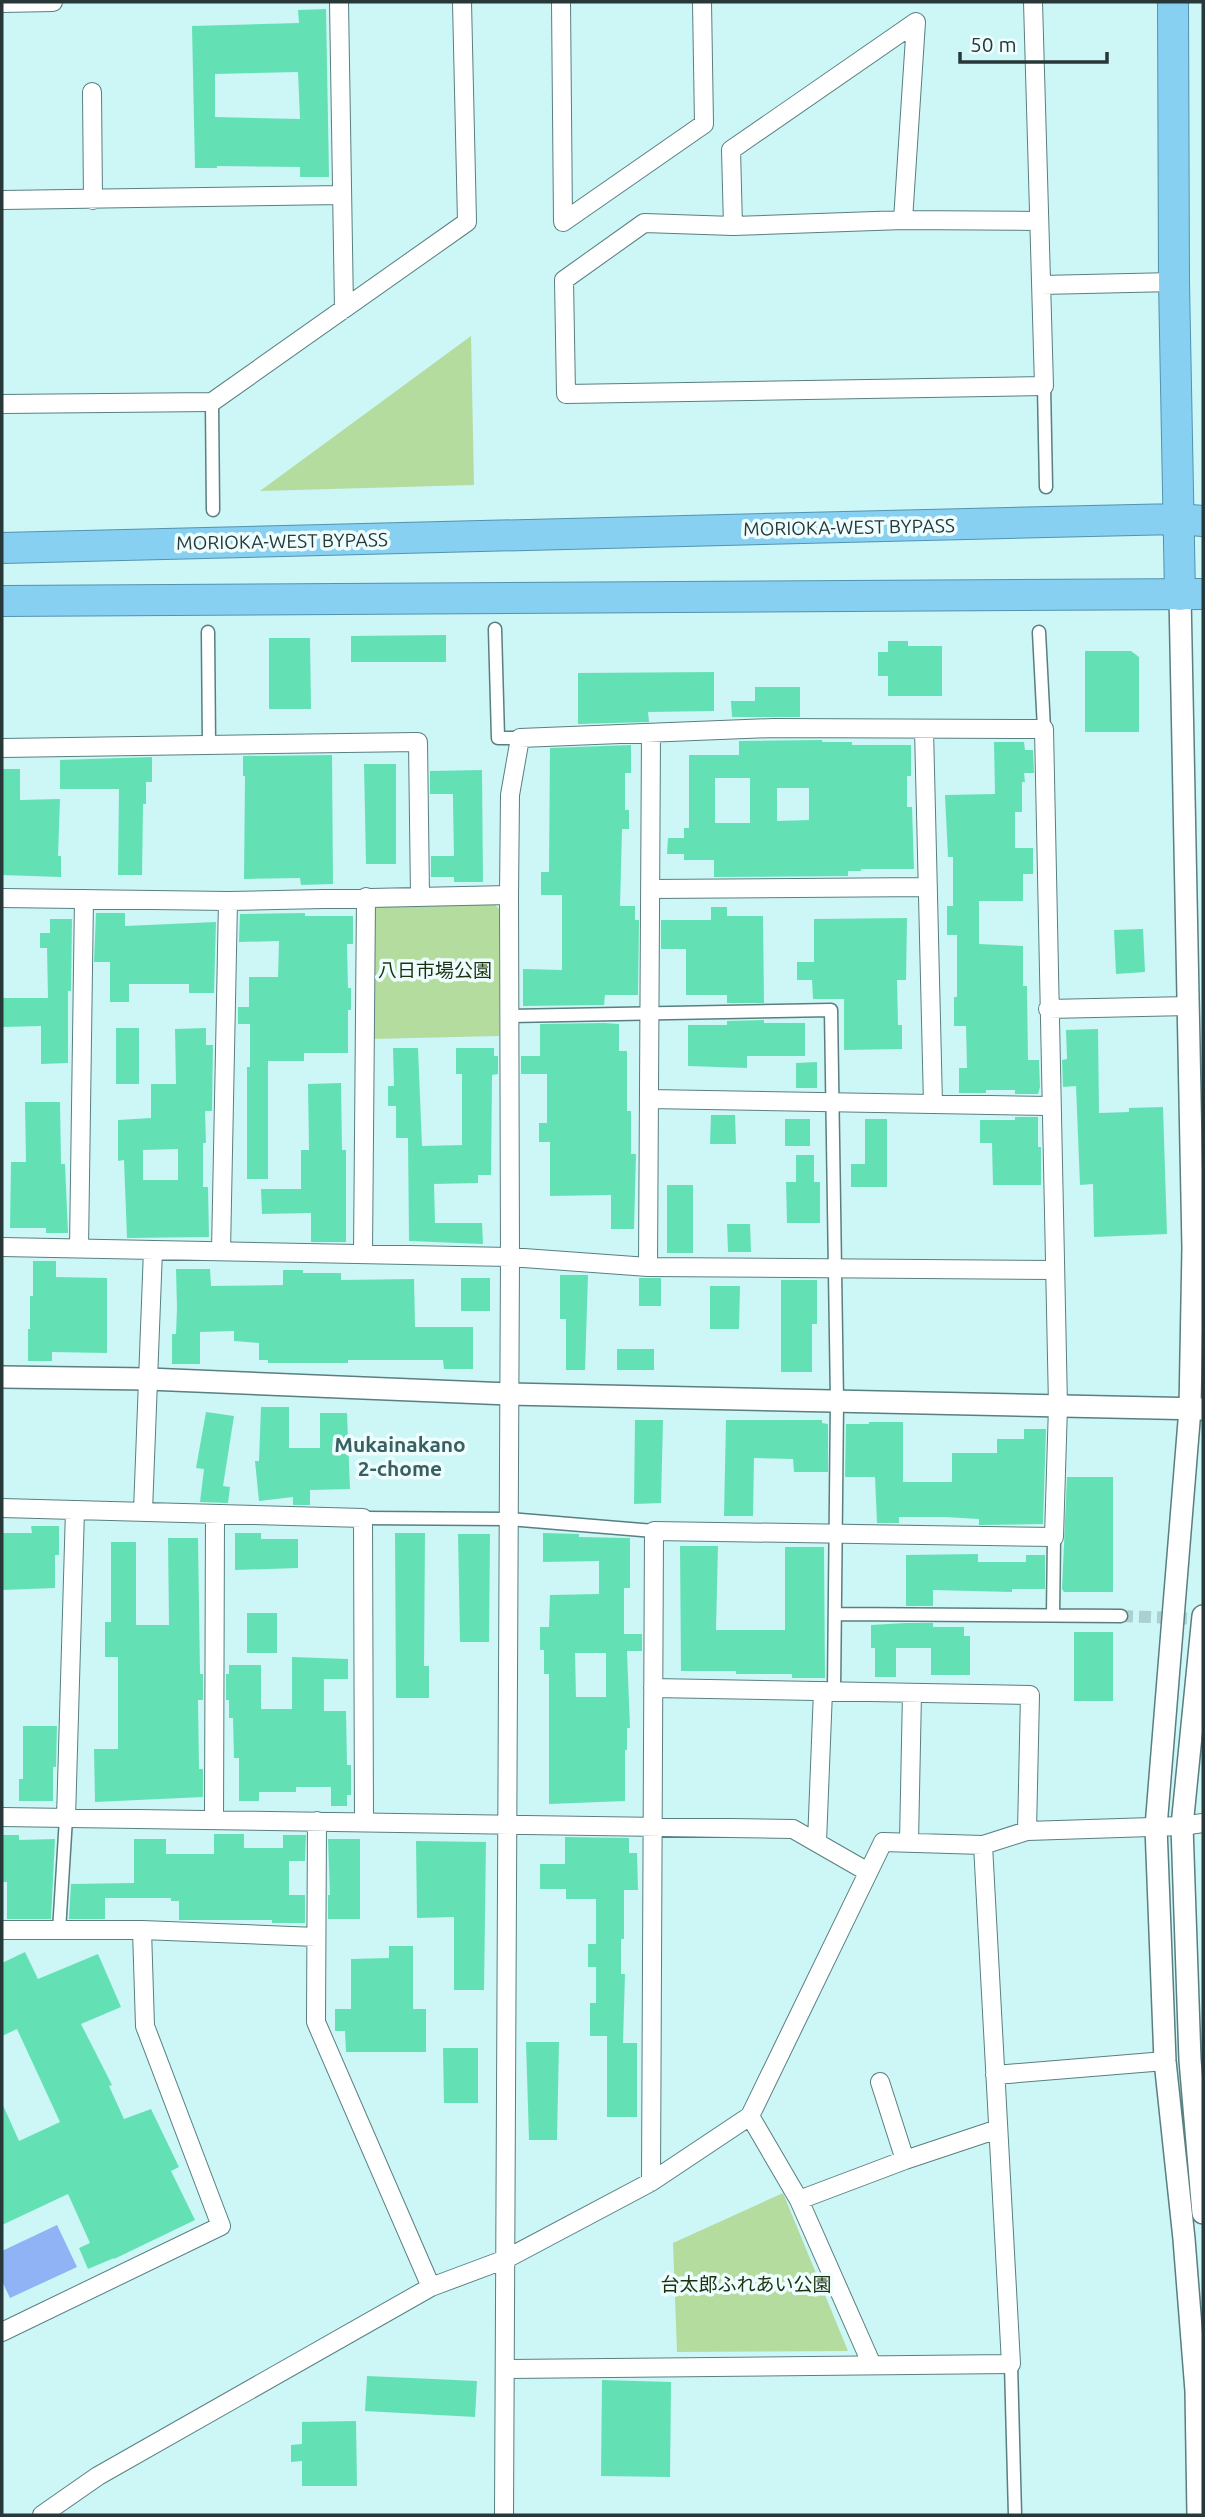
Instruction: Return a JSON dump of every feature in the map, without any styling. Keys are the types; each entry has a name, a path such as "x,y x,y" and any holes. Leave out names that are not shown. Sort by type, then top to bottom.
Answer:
{"highway":[{"path":"2,601 1192,594 1191,520 1174,282 1173,2"},
{"name":"MORIOKA-WEST BYPASS","path":"2,548 1191,520"}],"street":[{"path":"2,3 53,2"},
{"path":"339,2 344,309"},
{"path":"2,404 212,402 467,222 462,2"},
{"path":"561,2 563,222 704,124 702,2"},
{"path":"1033,2 1046,487"},
{"path":"733,226 732,150 916,22 904,220"},
{"path":"92,92 93,200"},
{"path":"2,200 342,195"},
{"path":"1039,221 904,220 733,226 645,223 564,280 566,394 1045,386"},
{"path":"1041,285 1174,282"},
{"path":"212,402 214,510"},
{"path":"1192,594 1189,1006 1197,1409 1156,1827 1165,2061 1184,2239 1196,2390 1198,2515"},
{"path":"495,629 498,738 773,728 1044,729"},
{"path":"208,632 209,745"},
{"path":"1039,632 1044,729 1058,1406 1053,1615"},
{"path":"924,729 933,1104"},
{"path":"648,1267 651,733"},
{"path":"504,2515 510,1257 509,895 510,794 520,738"},
{"path":"2,748 418,742 420,896"},
{"path":"650,889 928,887"},
{"path":"2,898 228,901 509,895"},
{"path":"363,1254 366,897"},
{"path":"79,1248 84,899"},
{"path":"221,1251 228,901"},
{"path":"1048,1009 1189,1006"},
{"path":"510,1016 831,1010 837,1401 836,1614 817,1842"},
{"path":"649,1099 1050,1106"},
{"path":"2,1247 510,1257 648,1267 1054,1270"},
{"path":"143,1511 153,1250"},
{"path":"2,1377 148,1379 509,1394 1197,1409"},
{"path":"2,1508 215,1515 509,1519 654,1531 1054,1537"},
{"path":"59,1931 66,1818 75,1510"},
{"path":"214,1820 215,1515"},
{"path":"363,1518 364,1822"},
{"path":"651,2182 654,1531"},
{"path":"836,1614 1121,1616"},
{"path":"1203,1616 1193,1825 1196,2059 1203,2213"},
{"path":"653,1688 1030,1695 1027,1831"},
{"path":"909,1842 912,1693"},
{"path":"2,1817 793,1829 868,1872"},
{"path":"317,1821 316,2022 431,2287"},
{"path":"42,2515 98,2476 431,2287 506,2259 651,2182 750,2116 883,1842 983,1845 1027,1831 1193,1825"},
{"path":"983,1845 1011,2364 1015,2515"},
{"path":"2,1930 142,1930 316,1937"},
{"path":"2,2332 221,2226 145,2025 142,1930"},
{"path":"995,2075 1196,2059"},
{"path":"880,2082 905,2160"},
{"path":"750,2116 799,2200 872,2365"},
{"path":"799,2200 998,2129"},
{"path":"505,2369 1011,2364"}],"green space":[{"path":"471,336 474,485 260,491"},
{"name":"八日市場公園","path":"491,900 499,909 499,1036 371,1039 370,910 375,904"},
{"name":"台太郎ふれあい公園","path":"783,2193 848,2351 677,2352 673,2243"}],"water":[{"path":"57,2225 77,2267 10,2298 2,2281 2,2251"}],"building":[{"path":"326,9 329,177 300,177 300,167 195,168 192,26 299,23 298,10","holes":["298,72 300,119 215,117 215,74"]},
{"path":"446,635 446,662 351,662 351,636"},
{"path":"269,638 310,638 311,709 269,709"},
{"path":"888,641 908,641 908,646 942,646 942,696 888,696 888,676 878,676 878,652 888,652"},
{"path":"1085,651 1131,651 1139,657 1139,732 1085,732"},
{"path":"714,672 714,711 648,712 649,722 578,724 578,673"},
{"path":"755,687 800,687 800,717 732,717 731,701 755,701"},
{"path":"822,740 852,742 852,745 911,745 907,807 912,807 914,869 861,869 848,871 848,876 714,877 714,860 684,860 684,854 667,854 668,838 684,838 684,828 689,828 689,755 739,755 739,741","holes":["715,778 750,778 750,823 715,823","777,788 809,788 809,820 777,821"]},
{"path":"994,742 1024,742 1025,750 1033,750 1034,773 1024,773 1022,812 1015,812 1015,848 1033,848 1033,874 1023,874 1023,901 979,901 979,944 1023,946 1023,986 1027,986 1028,1060 1039,1060 1038,1094 1015,1094 1015,1090 959,1093 959,1068 967,1068 966,1026 954,1026 957,935 947,935 947,906 953,906 953,857 948,857 945,795 995,794"},
{"path":"631,745 631,773 625,773 625,810 629,810 629,829 622,829 620,906 635,906 635,920 639,920 638,995 605,995 604,1005 523,1006 523,969 562,970 562,895 541,895 541,872 549,872 550,748"},
{"path":"332,755 333,884 301,885 300,878 244,879 243,756"},
{"path":"152,757 152,782 146,782 146,804 143,804 142,875 118,875 119,789 60,789 60,760"},
{"path":"364,764 396,764 396,864 366,864"},
{"path":"2,769 20,769 20,800 60,799 58,856 61,856 61,877 2,875"},
{"path":"482,770 483,882 454,882 454,877 431,877 431,856 454,856 453,794 430,794 430,771"},
{"path":"711,907 727,907 727,916 763,916 764,1003 727,1003 727,995 686,995 686,949 661,949 661,920 711,920"},
{"path":"96,913 125,913 125,926 216,922 214,993 189,993 189,984 129,984 129,1002 110,1002 110,962 94,962"},
{"path":"305,913 305,916 353,916 353,944 347,944 348,988 351,988 348,1053 304,1053 304,1061 268,1061 268,1179 247,1179 247,1067 250,1067 250,1024 238,1024 238,1007 249,1007 249,977 278,977 279,941 239,942 240,914"},
{"path":"907,918 906,980 897,980 898,1025 902,1025 902,1049 844,1050 844,999 813,999 812,980 797,980 797,962 814,962 814,919"},
{"path":"50,919 72,919 68,1063 41,1064 41,1026 2,1027 2,998 48,998 47,948 40,948 40,933 50,933"},
{"path":"1143,929 1145,972 1116,974 1114,930"},
{"path":"764,1020 764,1023 805,1023 805,1056 747,1056 747,1068 688,1066 688,1025 727,1025 727,1021"},
{"path":"540,1024 619,1024 619,1051 627,1051 627,1111 631,1111 631,1154 636,1154 634,1229 611,1229 611,1195 550,1196 550,1142 539,1142 539,1123 547,1123 547,1074 521,1074 521,1056 540,1056"},
{"path":"116,1028 139,1028 139,1084 116,1084"},
{"path":"206,1028 206,1045 213,1045 212,1111 205,1111 206,1143 203,1143 203,1187 208,1187 209,1237 127,1238 124,1160 118,1161 118,1120 151,1118 151,1084 176,1084 175,1029","holes":["178,1149 178,1180 143,1180 143,1150"]},
{"path":"1098,1029 1099,1113 1129,1112 1129,1108 1163,1107 1167,1234 1094,1237 1093,1184 1080,1185 1076,1086 1063,1087 1062,1060 1067,1059 1066,1030"},
{"path":"393,1048 418,1048 422,1146 462,1145 462,1074 456,1074 456,1048 494,1048 494,1056 498,1056 498,1074 492,1075 491,1175 478,1175 478,1183 434,1184 435,1223 482,1223 483,1244 409,1241 408,1138 396,1138 396,1106 388,1106 388,1086 394,1086"},
{"path":"817,1062 817,1088 796,1088 796,1063"},
{"path":"341,1083 342,1150 346,1150 346,1242 311,1242 311,1213 262,1214 261,1189 301,1189 301,1150 309,1150 308,1084"},
{"path":"25,1102 60,1102 61,1164 65,1164 68,1233 46,1233 46,1228 10,1228 11,1162 26,1162"},
{"path":"711,1115 735,1115 736,1144 710,1144"},
{"path":"1015,1117 1038,1117 1041,1185 993,1185 992,1143 980,1143 980,1120 1015,1120"},
{"path":"785,1119 810,1119 810,1146 785,1146"},
{"path":"865,1119 887,1119 887,1187 851,1187 851,1164 865,1164"},
{"path":"796,1155 814,1155 814,1182 820,1182 820,1223 787,1223 786,1182 796,1182"},
{"path":"667,1185 693,1185 693,1253 667,1253"},
{"path":"727,1224 750,1224 751,1252 728,1252"},
{"path":"33,1261 56,1261 56,1277 107,1278 107,1353 52,1352 52,1361 28,1361"},
{"path":"176,1269 210,1269 211,1286 283,1285 283,1270 341,1273 341,1280 414,1279 415,1327 473,1327 473,1369 444,1369 443,1360 268,1363 268,1360 259,1360 259,1343 234,1341 234,1331 200,1332 200,1364 172,1364 172,1334 176,1334"},
{"path":"560,1275 588,1275 585,1370 566,1370 566,1319 560,1319"},
{"path":"461,1278 490,1278 490,1311 461,1311"},
{"path":"639,1278 661,1278 661,1306 639,1306"},
{"path":"781,1280 817,1280 817,1324 812,1324 812,1372 781,1372"},
{"path":"710,1286 740,1286 739,1329 710,1329"},
{"path":"617,1349 654,1349 654,1370 617,1370"},
{"path":"261,1407 289,1407 289,1448 320,1448 320,1413 347,1413 350,1489 310,1490 310,1505 293,1505 293,1497 259,1501 255,1461 259,1461"},
{"path":"206,1412 234,1416 223,1486 230,1487 228,1503 200,1502 204,1469 196,1468"},
{"path":"635,1420 663,1420 661,1503 634,1504"},
{"path":"726,1420 822,1420 822,1423 828,1424 828,1472 794,1472 793,1459 754,1458 753,1516 724,1516"},
{"path":"903,1422 903,1482 952,1482 952,1453 997,1453 997,1439 1024,1439 1024,1429 1046,1429 1043,1524 979,1525 979,1519 945,1517 899,1517 899,1523 877,1523 875,1477 845,1477 846,1424"},
{"path":"1067,1477 1113,1477 1113,1592 1064,1592 1062,1589"},
{"path":"31,1526 59,1526 59,1555 55,1555 55,1588 2,1590 2,1533 32,1533"},
{"path":"235,1533 261,1533 261,1539 298,1539 298,1568 235,1570"},
{"path":"395,1533 425,1533 424,1666 429,1666 429,1698 396,1698"},
{"path":"543,1533 630,1538 630,1588 624,1588 624,1634 642,1634 642,1651 627,1651 630,1728 627,1728 625,1750 625,1801 549,1804 549,1674 544,1674 540,1627 549,1627 550,1595 599,1594 599,1561 543,1562","holes":["575,1653 606,1653 606,1697 576,1697"]},
{"path":"458,1534 490,1534 489,1642 460,1642"},
{"path":"168,1538 198,1538 200,1674 203,1674 203,1700 198,1700 199,1769 203,1769 203,1797 95,1802 94,1749 118,1749 118,1657 105,1657 105,1622 111,1622 111,1542 136,1542 136,1625 169,1625"},
{"path":"680,1546 718,1546 716,1630 785,1630 785,1547 824,1547 825,1678 792,1678 792,1674 736,1674 736,1671 681,1671"},
{"path":"978,1554 978,1562 1026,1562 1026,1555 1045,1555 1045,1589 1012,1589 1012,1592 933,1590 933,1606 906,1606 906,1555"},
{"path":"247,1613 277,1613 277,1653 247,1653"},
{"path":"933,1623 933,1627 964,1627 964,1636 970,1636 970,1675 931,1675 931,1648 896,1648 896,1677 875,1677 875,1648 871,1648 871,1625"},
{"path":"1074,1632 1113,1632 1113,1701 1074,1701"},
{"path":"292,1657 348,1659 348,1679 324,1679 324,1711 346,1711 347,1765 351,1765 351,1795 347,1795 347,1806 331,1806 331,1787 296,1787 296,1792 259,1792 259,1801 239,1801 239,1758 234,1758 233,1718 229,1718 229,1700 226,1700 226,1674 229,1674 229,1665 261,1665 261,1709 292,1709"},
{"path":"23,1726 57,1726 53,1801 19,1801 19,1779 23,1779"},
{"path":"214,1834 244,1834 244,1848 283,1848 283,1835 306,1835 305,1861 289,1861 289,1895 305,1895 305,1923 272,1923 272,1920 179,1920 179,1901 171,1901 171,1898 105,1898 105,1919 69,1919 71,1884 134,1883 134,1839 166,1839 166,1854 214,1854"},
{"path":"2,1835 19,1835 19,1840 55,1839 51,1919 7,1919 7,1882 2,1882"},
{"path":"565,1837 629,1838 629,1853 637,1853 638,1890 624,1890 621,1974 625,1974 623,2043 637,2043 637,2117 607,2117 607,2036 590,2036 590,2003 596,2003 596,1967 588,1967 588,1944 596,1944 596,1899 566,1899 566,1889 540,1889 540,1864 565,1864"},
{"path":"328,1839 360,1839 360,1919 328,1919"},
{"path":"416,1841 486,1842 484,1990 454,1990 454,1917 417,1918"},
{"path":"389,1946 413,1946 413,2009 426,2009 426,2052 346,2052 345,2031 335,2031 335,2009 351,2009 351,1959 389,1958"},
{"path":"25,1952 38,1979 98,1954 121,2007 81,2024 112,2085 109,2086 124,2119 151,2109 179,2167 171,2171 195,2220 88,2269 79,2248 90,2243 68,2194 2,2225 2,2103 19,2141 60,2122 17,2029 2,2036 2,1963"},
{"path":"526,2042 559,2042 557,2140 529,2140"},
{"path":"443,2048 478,2048 478,2103 444,2103"},
{"path":"367,2376 477,2381 475,2417 365,2411"},
{"path":"602,2380 671,2382 670,2477 601,2476"},
{"path":"356,2421 357,2486 302,2486 302,2461 291,2462 291,2445 302,2444 302,2422"}],"tunnel":[{"path":"1121,1616 1203,1619"}],"district":[{"name":"Mukainakano 2-chome","path":"400,1456"}]}
